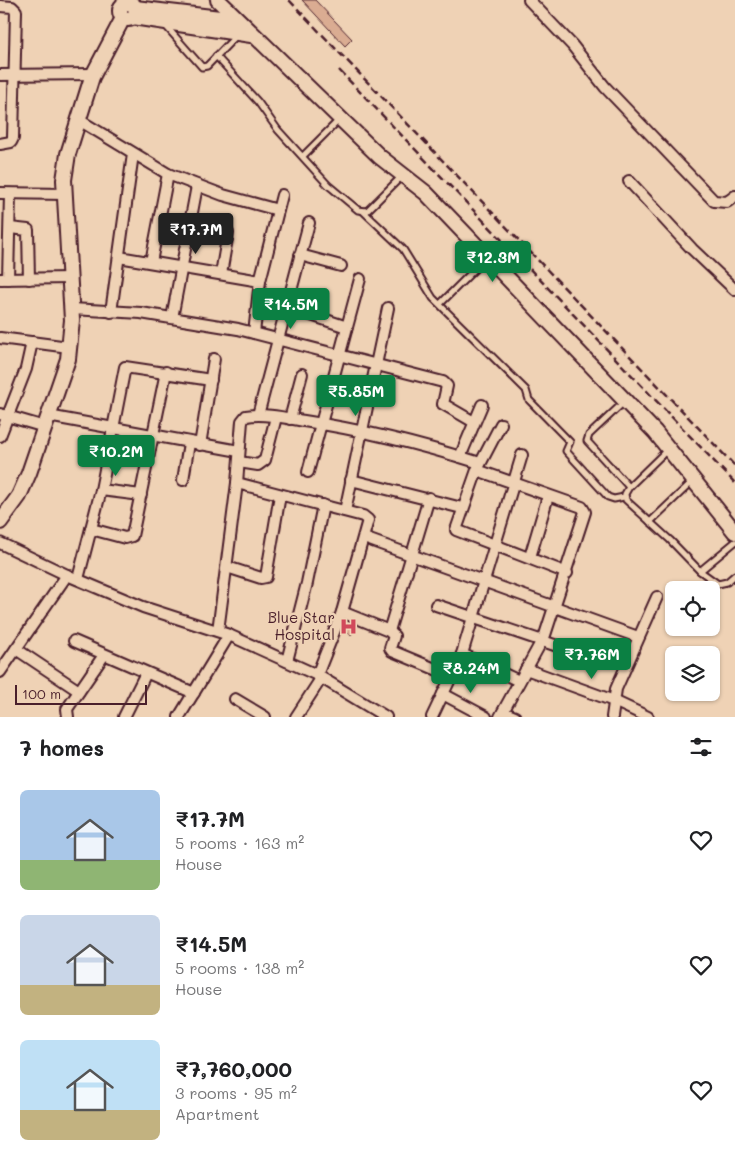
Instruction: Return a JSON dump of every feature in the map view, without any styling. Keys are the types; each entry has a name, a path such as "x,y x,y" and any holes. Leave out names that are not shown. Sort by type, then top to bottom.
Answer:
{"street":[{"path":"218,0 242,29 380,157 426,193 626,401 668,448 735,532"},
{"path":"529,0 579,53 605,87 714,201 727,202 735,196"},
{"path":"0,6 12,7 16,11 16,75 13,138 11,142 0,144"},
{"path":"128,8 242,29"},
{"path":"128,8 162,22 242,29"},
{"path":"0,522 19,496 68,360 72,309 64,180 68,154 94,74 128,8"},
{"path":"0,75 94,74"},
{"path":"79,120 168,174 196,186 278,210"},
{"path":"111,312 133,154"},
{"path":"151,262 168,174"},
{"path":"629,181 692,249 735,290"},
{"path":"172,318 196,186"},
{"path":"65,194 5,194 10,228 4,279 71,278"},
{"path":"254,333 260,281 282,195"},
{"path":"258,415 309,223"},
{"path":"10,228 28,230 29,279"},
{"path":"220,274 228,233"},
{"path":"300,255 341,266"},
{"path":"119,257 260,281"},
{"path":"308,472 360,279"},
{"path":"258,301 287,307 347,327"},
{"path":"345,511 388,308"},
{"path":"72,309 172,318 254,333 445,383 447,386 443,404 474,422"},
{"path":"0,338 69,347"},
{"path":"0,436 4,415 26,369 32,342"},
{"path":"200,445 214,359"},
{"path":"78,579 101,490 125,366 211,380"},
{"path":"91,529 125,538 131,537 166,372"},
{"path":"290,419 302,374"},
{"path":"460,457 482,405"},
{"path":"4,415 112,428 239,451"},
{"path":"218,630 244,418 258,415 321,424 363,432 460,457 512,483 585,510 585,516 567,573 542,640 502,715 515,717"},
{"path":"239,462 258,465 265,460 276,417"},
{"path":"501,424 478,467 462,508 456,530 530,557 567,573"},
{"path":"183,480 189,443"},
{"path":"432,717 462,654 522,455"},
{"path":"351,480 429,498 462,508"},
{"path":"237,483 366,518 368,526 342,612 319,676 296,717"},
{"path":"101,490 141,495"},
{"path":"227,567 261,578 266,577 280,494"},
{"path":"530,557 548,496"},
{"path":"389,631 429,498"},
{"path":"287,661 323,505"},
{"path":"364,538 638,636"},
{"path":"0,543 67,575 143,607 218,630 287,661 319,676 386,717"},
{"path":"0,672 67,575"},
{"path":"612,717 618,683 657,597"},
{"path":"436,605 474,616 590,658"},
{"path":"342,612 389,631 394,636 390,648 392,651 452,676"},
{"path":"182,716 229,635"},
{"path":"74,642 194,693"},
{"path":"16,649 80,691"},
{"path":"68,717 66,711 104,654"},
{"path":"462,654 519,681"},
{"path":"526,669 614,701 648,717"},
{"path":"124,717 146,673"},
{"path":"443,694 486,717"},
{"path":"235,698 265,717"}],"lane":[{"path":"162,22 198,65 202,67 207,66 242,29"},
{"path":"216,56 258,102 278,130 342,198 358,210 364,212 403,249 422,282 440,304 526,390 529,400 570,442 566,451 608,497 612,499 624,497"},
{"path":"303,156 340,119"},
{"path":"364,212 403,175"},
{"path":"440,304 487,257"},
{"path":"626,401 589,435 587,441 629,487"},
{"path":"624,497 629,487 668,448"},
{"path":"650,522 694,480"},
{"path":"624,497 700,571 718,584 727,582 735,575"},
{"path":"700,571 735,542"}],"building":[{"path":"302,0 315,0 352,39 345,46"},
{"path":"345,623 355,628 351,635 342,630"}],"railway":[{"path":"289,0 735,466"},
{"path":"339,70 735,483"}],"place":[{"name":"Blue Star Hospital","path":"349,627"}]}
